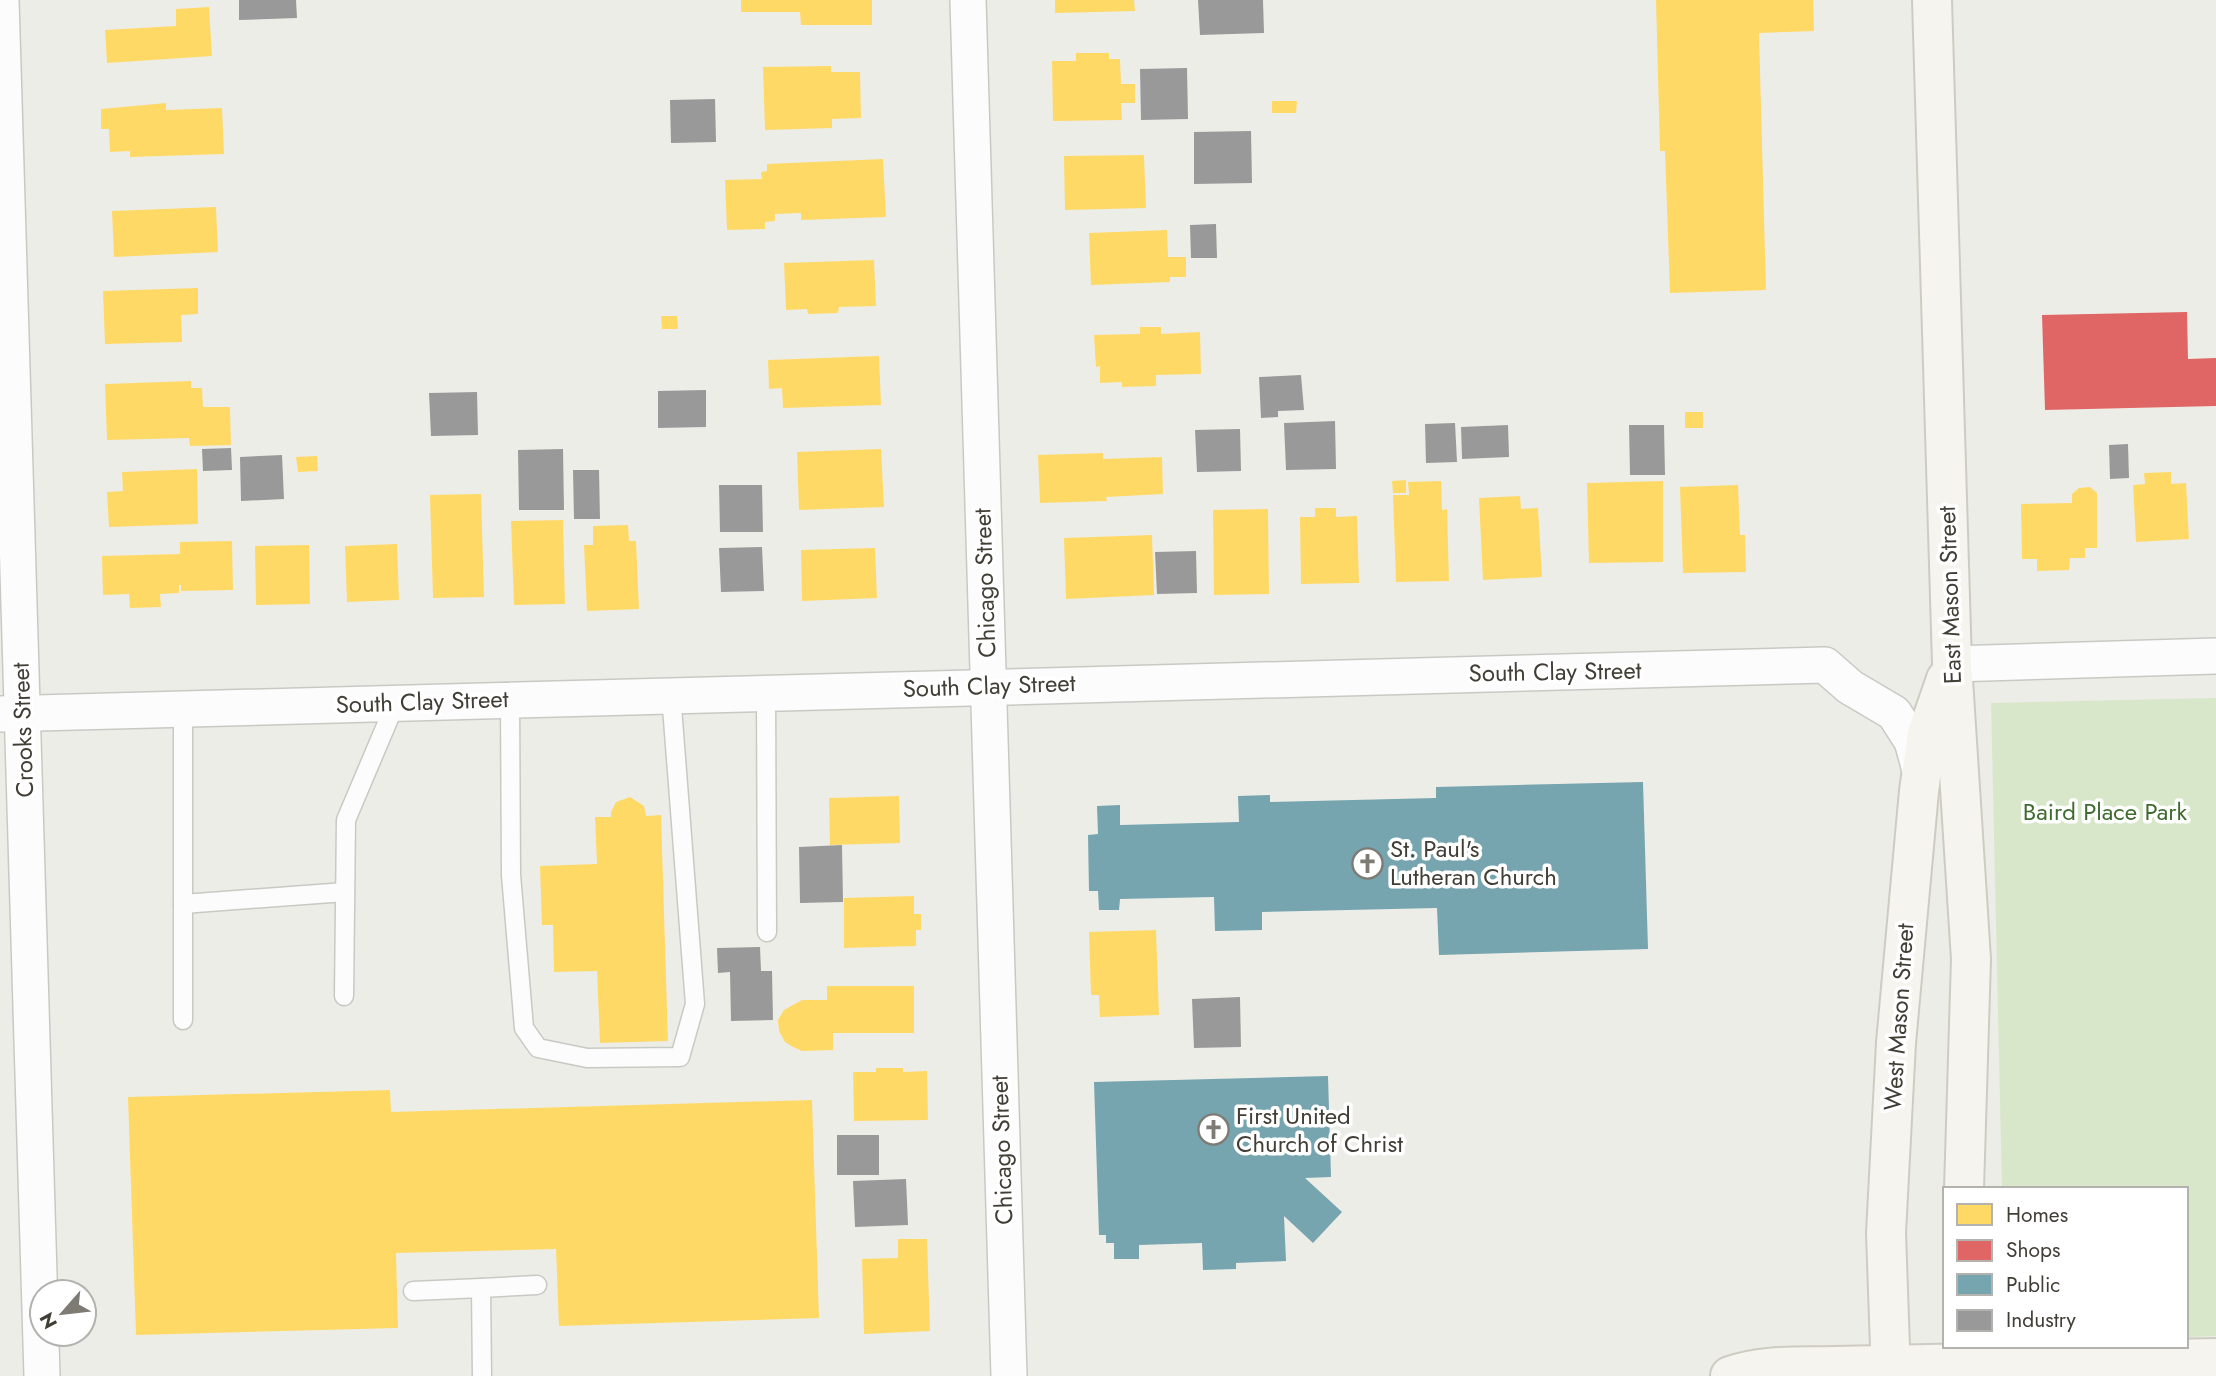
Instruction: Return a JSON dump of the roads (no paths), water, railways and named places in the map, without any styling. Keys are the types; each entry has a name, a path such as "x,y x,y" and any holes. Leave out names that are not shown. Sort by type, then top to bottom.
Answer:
{"main road":[{"name":"East Mason Street","path":"1932,0 1952,664 1970,959 1964,1187"},
{"name":"West Mason Street","path":"1891,1370 1886,1233 1901,987 1922,774 1930,724 1952,664"},
{"path":"1730,1376 1773,1368 1891,1370 1963,1361 2216,1358"}],"street":[{"name":"Crooks Street","path":"1,0 11,713 41,1376"},
{"name":"Chicago Street","path":"968,0 1009,1376"},
{"path":"1952,664 2216,656"},
{"name":"South Clay Street","path":"11,713 1825,665 1850,687 1894,713 1912,741 1922,774"}],"lane":[{"path":"766,692 767,932"},
{"path":"510,699 511,875 524,1028 538,1048 587,1058 680,1057 695,1004 671,695"},
{"path":"344,996 346,820 396,702"},
{"path":"183,708 183,1020"},
{"path":"183,904 345,892"},
{"path":"413,1291 537,1285"},
{"path":"481,1288 482,1376"}],"place":[{"name":"St. Paul's Lutheran Church","path":"1367,863"},
{"name":"First United Church of Christ","path":"1213,1130"}],"park label":[{"name":"Baird Place Park","path":"2105,812"}]}
